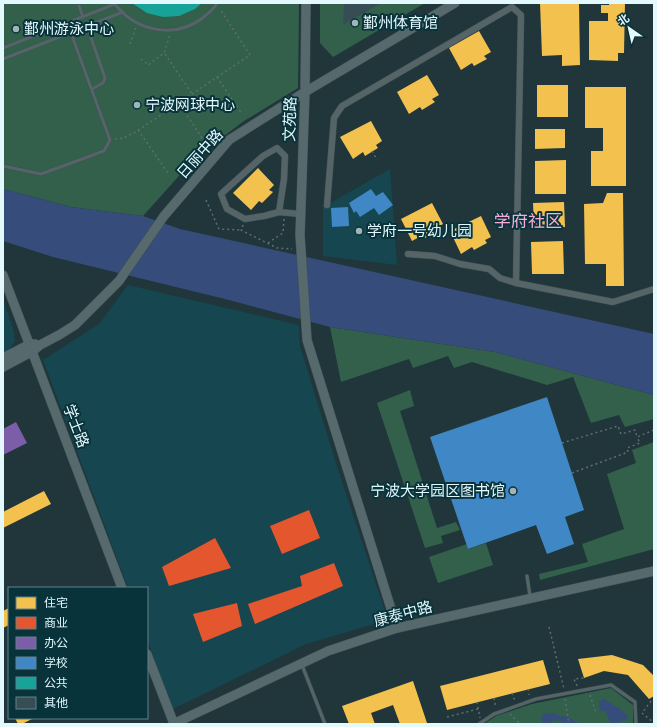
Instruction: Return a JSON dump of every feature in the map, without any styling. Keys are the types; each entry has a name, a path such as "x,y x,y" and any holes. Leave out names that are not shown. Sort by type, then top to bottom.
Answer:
{"street":[{"name":"文苑路","path":"306,3 305,92 300,235 307,340 397,628"},
{"name":"日丽中路","path":"3,367 31,348 40,345 75,325 119,281 164,216 229,140 305,92 456,3"},
{"path":"327,205 334,118 342,106 512,7 521,15 516,283"},
{"path":"282,213 285,156 277,148 263,156 221,194 227,209 244,219 282,213 300,214"},
{"path":"408,254 435,256 460,264 489,269 500,278 516,283 613,302 654,289"},
{"name":"学士路","path":"3,275 122,587"},
{"path":"3,358 31,348"},
{"name":"康泰中路","path":"173,724 328,651 397,628 654,571"},
{"path":"148,657 173,724"}],"lane":[{"path":"3,48 115,4 130,20 150,29 176,30 197,23 217,4"},
{"path":"79,6 83,17"},
{"path":"3,59 123,12"},
{"path":"87,26 105,78 104,83 92,89"},
{"path":"3,166 41,174 104,151 110,140 71,32"},
{"path":"527,576 530,598"},
{"path":"301,664 325,724"},
{"path":"480,724 498,712 536,699 611,685 635,702 636,724"}],"path":[{"path":"110,140 123,138 138,130 250,55 217,4"},
{"path":"130,44 138,23"},
{"path":"141,59 148,65 164,53 172,30"},
{"path":"164,53 192,94"},
{"path":"217,77 242,114"},
{"path":"179,103 204,141"},
{"path":"138,130 168,173"},
{"path":"372,151 377,160"},
{"path":"206,200 219,229 241,230 277,248 292,249"},
{"path":"268,243 283,233 282,213"},
{"path":"241,230 244,219"},
{"path":"562,443 618,426 621,434 634,430 640,443 627,448 628,452 572,473"},
{"path":"637,437 654,430"},
{"path":"549,627 565,694 569,724"},
{"path":"579,691 574,679 584,678"},
{"path":"588,689 596,713"},
{"path":"512,693 516,706"},
{"path":"494,698 498,712"},
{"path":"651,701 642,713 654,723"},
{"path":"477,702 480,724"},
{"path":"447,717 478,709"},
{"path":"506,709 520,724"}],"shaded area":[{"name":"学府一号幼儿园","path":"390,169 397,265 323,256 323,206"},
{"path":"128,285 299,325 300,346 340,476 388,620 306,644 173,709 148,642 148,587 128,587 43,360 99,324"},
{"path":"3,300 13,328 15,341 8,352 3,354"}],"green space":[{"name":"宁波网球中心","path":"3,3 299,3 298,88 244,121 195,158 143,216 71,207 3,189"},
{"name":"鄞州体育馆","path":"320,3 425,3 333,57 320,43"},
{"path":"330,327 495,352 654,395 654,419 625,427 619,415 591,423 573,377 547,385 472,362 454,368 448,356 413,368 409,359 341,382"},
{"path":"410,390 414,406 400,411 437,528 456,522 460,530 441,536 443,543 425,548 377,403"},
{"path":"654,442 654,549 540,580 539,574 588,562 582,544 624,529 607,474 636,463 632,450"},
{"path":"486,543 493,565 438,583 429,557 467,544 469,549"},
{"path":"611,688 633,705 633,724 484,724 496,716 532,704"}],"water":[{"path":"3,189 71,207 143,216 180,229 654,334 654,395 495,352 330,327 229,300 53,257 3,241"},
{"path":"604,699 628,716 625,721 618,722 617,724 606,724 610,722 605,710 600,710 599,701"},
{"path":"555,713 561,717 565,716 581,724 564,724 558,720 543,724 541,720 543,714"}],"building: 住宅":[{"path":"540,3 579,3 580,65 562,66 562,55 542,56"},
{"path":"609,3 625,3 624,53 618,53 618,61 589,60 589,21 608,21 608,13 601,13 601,5 609,5"},
{"path":"479,31 491,52 484,56 487,59 474,66 472,63 461,70 449,48"},
{"path":"427,75 439,95 432,99 435,102 422,110 420,107 409,114 397,92"},
{"path":"537,85 568,85 568,117 537,117"},
{"path":"585,87 626,87 626,186 591,186 591,151 603,151 603,128 585,128"},
{"path":"371,121 382,141 376,145 378,148 365,156 363,152 353,159 340,137"},
{"path":"535,129 565,129 565,148 535,149"},
{"path":"566,160 566,194 535,194 535,161"},
{"path":"258,168 274,185 269,190 273,192 262,203 259,201 251,210 233,193"},
{"path":"607,193 623,193 624,286 606,286 606,264 585,264 584,204 603,203"},
{"path":"564,202 565,227 534,228 533,203"},
{"path":"432,203 443,224 436,228 438,231 425,238 423,235 412,241 401,219"},
{"path":"481,216 491,237 485,240 487,243 474,250 472,247 461,254 450,231"},
{"path":"563,241 564,274 532,274 531,242"},
{"path":"44,491 51,504 3,528 3,512"},
{"path":"8,608 8,626 3,628 3,611"},
{"path":"612,655 643,665 654,676 654,696 649,699 628,675 604,671 584,678 578,659"},
{"path":"543,660 550,684 447,710 440,686"},
{"path":"413,681 427,723 400,724 393,705 371,713 375,724 349,724 342,706"},
{"path":"16,719 32,719 22,724 18,724"}],"building: 商业":[{"path":"309,510 320,538 282,554 270,526"},
{"path":"215,538 231,568 169,586 162,567"},
{"path":"334,563 343,586 255,624 248,604 302,586 300,576"},
{"path":"237,603 242,626 203,642 193,614"}],"building: 办公":[{"path":"16,422 27,443 3,455 3,429"}],"building: 学校":[{"path":"371,189 376,196 383,192 393,205 379,215 374,208 360,217 356,211 354,213 349,203"},
{"path":"348,207 349,226 332,227 331,208"},
{"name":"宁波大学园区图书馆","path":"547,397 584,510 565,517 574,544 547,554 536,525 468,549 430,437"}],"building: 公共":[{"path":"132,3 202,3 195,9 179,16 163,17 147,13"}],"building: 其他":[{"path":"344,3 381,3 343,25"}],"place":[{"name":"鄞州体育馆","path":"355,23"},
{"name":"鄞州游泳中心","path":"16,29"},
{"name":"宁波网球中心","path":"137,105"},
{"name":"学府一号幼儿园","path":"359,231"},
{"name":"宁波大学园区图书馆","path":"513,491"}],"district":[{"name":"学府社区","path":"528,221"}]}
